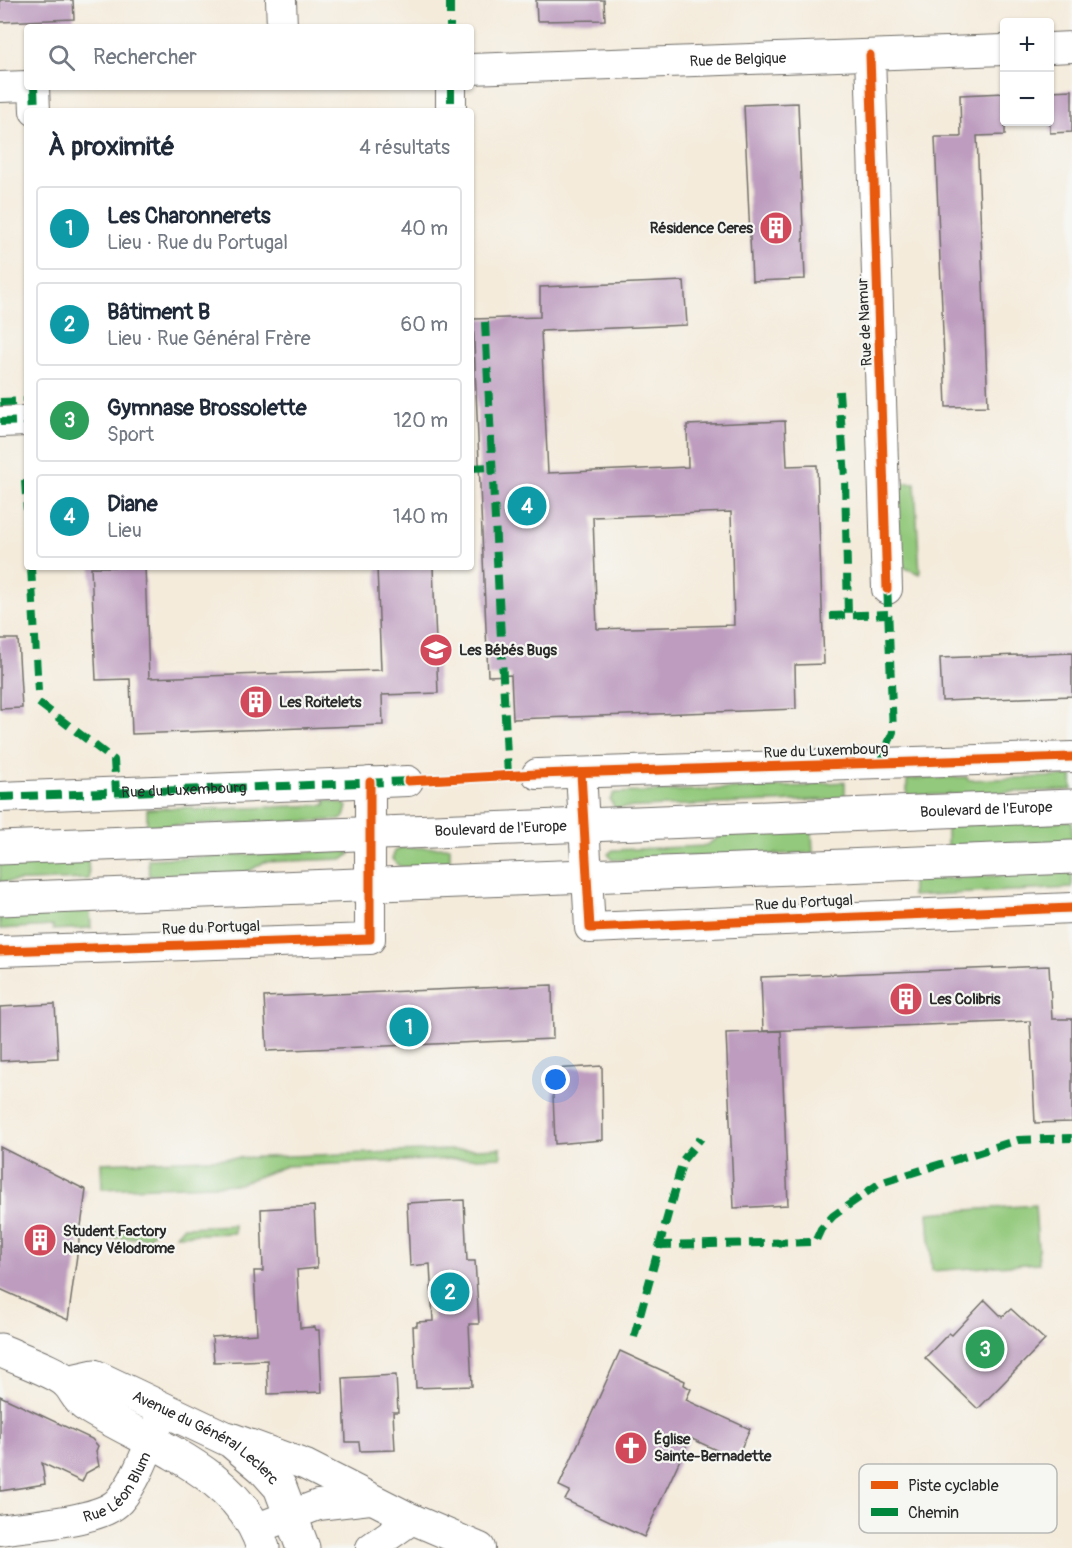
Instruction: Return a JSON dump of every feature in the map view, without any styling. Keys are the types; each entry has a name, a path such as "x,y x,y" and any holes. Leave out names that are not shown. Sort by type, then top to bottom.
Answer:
{"main road":[{"name":"Boulevard de l'Europe","path":"0,848 1072,806"},
{"path":"0,898 1072,857"},
{"name":"Avenue du Général Leclerc","path":"0,1350 67,1382 80,1402 181,1458 222,1489 259,1538"},
{"name":"Avenue du Général Leclerc","path":"67,1382 94,1376 231,1441 263,1468 280,1487 303,1548"}],"street":[{"path":"280,0 282,24"},
{"path":"1054,48 1072,47"},
{"name":"Rue de Belgique","path":"474,69 1000,50"},
{"name":"Rue de Namur","path":"870,55 887,588"},
{"path":"0,87 24,86"},
{"path":"34,90 35,108"},
{"path":"451,90 451,108"},
{"path":"0,402 24,402"},
{"path":"0,422 24,421"},
{"name":"Rue du Luxembourg","path":"537,774 1072,757"},
{"path":"581,773 586,875"},
{"name":"Rue du Luxembourg","path":"0,797 408,781"},
{"path":"370,782 370,885"},
{"name":"Rue du Portugal","path":"586,875 590,928 1072,908"},
{"name":"Rue du Portugal","path":"0,951 370,939 370,885"},
{"name":"Rue Léon Blum","path":"0,1530 94,1514 106,1510 119,1501 139,1468 165,1408"},
{"path":"212,1431 306,1465 370,1499 480,1548"},
{"path":"259,1538 292,1514 339,1501 370,1499"},
{"path":"371,1548 412,1519"}],"green space":[{"path":"897,483 915,483 920,574 905,568 899,555"},
{"path":"1072,776 1072,790 907,796 907,779 967,777 968,780"},
{"path":"845,782 845,799 615,808 610,800 614,793 810,786 810,784"},
{"path":"326,800 344,804 347,807 344,817 340,820 147,826 147,809 193,807 194,810 325,805"},
{"path":"1072,821 1072,841 947,846 947,825"},
{"path":"812,831 813,853 612,860 608,854 613,850 705,846 722,835"},
{"path":"450,847 450,864 413,866 412,868 399,866 392,859 395,851 400,848"},
{"path":"345,850 350,854 344,859 264,862 246,873 149,876 148,859"},
{"path":"88,859 89,879 0,882 0,863"},
{"path":"1072,872 1072,888 912,896 912,880"},
{"path":"90,911 91,928 53,930 53,926 0,929 0,914"},
{"path":"501,1148 501,1157 286,1166 239,1184 102,1189 101,1163"},
{"path":"1035,1205 1039,1263 932,1271 928,1213"},
{"path":"234,1225 234,1233 176,1235 183,1227"},
{"path":"157,1227 149,1237 83,1240 85,1231"}],"building":[{"path":"0,0 73,0 74,19 0,22"},
{"path":"536,0 604,0 605,20 537,21"},
{"path":"1072,90 1072,132 1050,133 1050,126 1054,126 1054,91"},
{"path":"1000,93 1000,126 1005,126 1005,135 977,136 988,406 946,407 935,137 961,137 960,95"},
{"name":"Résidence Ceres","path":"798,103 805,279 752,281 744,105"},
{"path":"684,281 687,325 541,331 548,473 688,467 687,425 785,421 787,466 817,465 824,664 795,665 796,709 513,719 511,675 488,676 474,319 540,317 540,287","holes":["731,512 734,625 597,629 593,517"]},
{"path":"91,570 145,570 149,678 381,670 377,570 433,570 438,693 382,695 383,725 132,734 130,679 96,680"},
{"path":"0,639 18,639 22,708 0,709"},
{"path":"1072,653 1072,696 942,701 940,658"},
{"name":"Les Colibris","path":"1049,966 1052,1019 1072,1019 1072,1122 1035,1123 1030,1021 763,1031 761,977"},
{"path":"552,985 553,1039 267,1051 264,997"},
{"path":"55,1004 58,1058 0,1061 0,1007"},
{"path":"781,1031 788,1205 734,1208 726,1033"},
{"path":"602,1066 603,1140 555,1144 552,1069"},
{"name":"Student Factory Nancy Vélodrome","path":"0,1147 86,1190 68,1320 0,1289"},
{"path":"464,1200 467,1261 475,1261 479,1324 469,1324 472,1386 416,1388 413,1326 417,1326 417,1322 433,1321 430,1264 410,1266 407,1203"},
{"path":"314,1206 317,1268 297,1270 300,1328 315,1327 319,1330 322,1392 268,1394 267,1360 214,1362 212,1337 257,1334 254,1271 263,1271 261,1209"},
{"path":"985,1300 1002,1317 1011,1309 1045,1340 978,1409 925,1358 949,1333 952,1335"},
{"name":"Église Sainte-Bernadette","path":"620,1351 685,1381 684,1385 691,1389 686,1400 750,1429 736,1459 690,1438 644,1537 565,1500 570,1491 559,1486"},
{"path":"396,1375 398,1412 393,1412 395,1450 360,1451 359,1442 346,1442 343,1378"},
{"path":"0,1396 92,1439 98,1446 96,1451 99,1466 86,1473 82,1482 42,1463 45,1484 0,1491"}],"marked path":[{"path":"450,0 450,24"},
{"path":"34,90 35,108"},
{"path":"451,90 451,108"},
{"path":"485,322 508,776"},
{"path":"839,391 845,478 848,615"},
{"path":"0,402 24,401"},
{"path":"0,422 24,421"},
{"path":"474,468 492,467"},
{"path":"31,570 38,691"},
{"path":"879,765 893,732 887,583"},
{"path":"830,616 888,614"},
{"path":"39,703 114,760 116,792"},
{"path":"0,797 412,781"},
{"path":"634,1337 683,1160 701,1138"},
{"path":"657,1245 815,1242 821,1229 833,1216 880,1183 1018,1140 1072,1138"}],"cycle path":[{"path":"870,55 887,589"},
{"path":"408,781 537,774 1072,757"},
{"path":"581,773 590,928 1072,908"},
{"path":"0,951 370,939 370,782"}],"place":[{"name":"Résidence Ceres","path":"776,228"},
{"name":"Diane","path":"527,506"},
{"name":"Les Bébés Bugs","path":"436,650"},
{"name":"Les Roitelets","path":"256,702"},
{"name":"Les Colibris","path":"906,999"},
{"name":"Les Charonnerets","path":"409,1027"},
{"name":"Student Factory Nancy Vélodrome","path":"40,1240"},
{"name":"Bâtiment B","path":"450,1292"},
{"name":"Gymnase Brossolette","path":"985,1349"},
{"name":"Église Sainte-Bernadette","path":"631,1448"}]}
